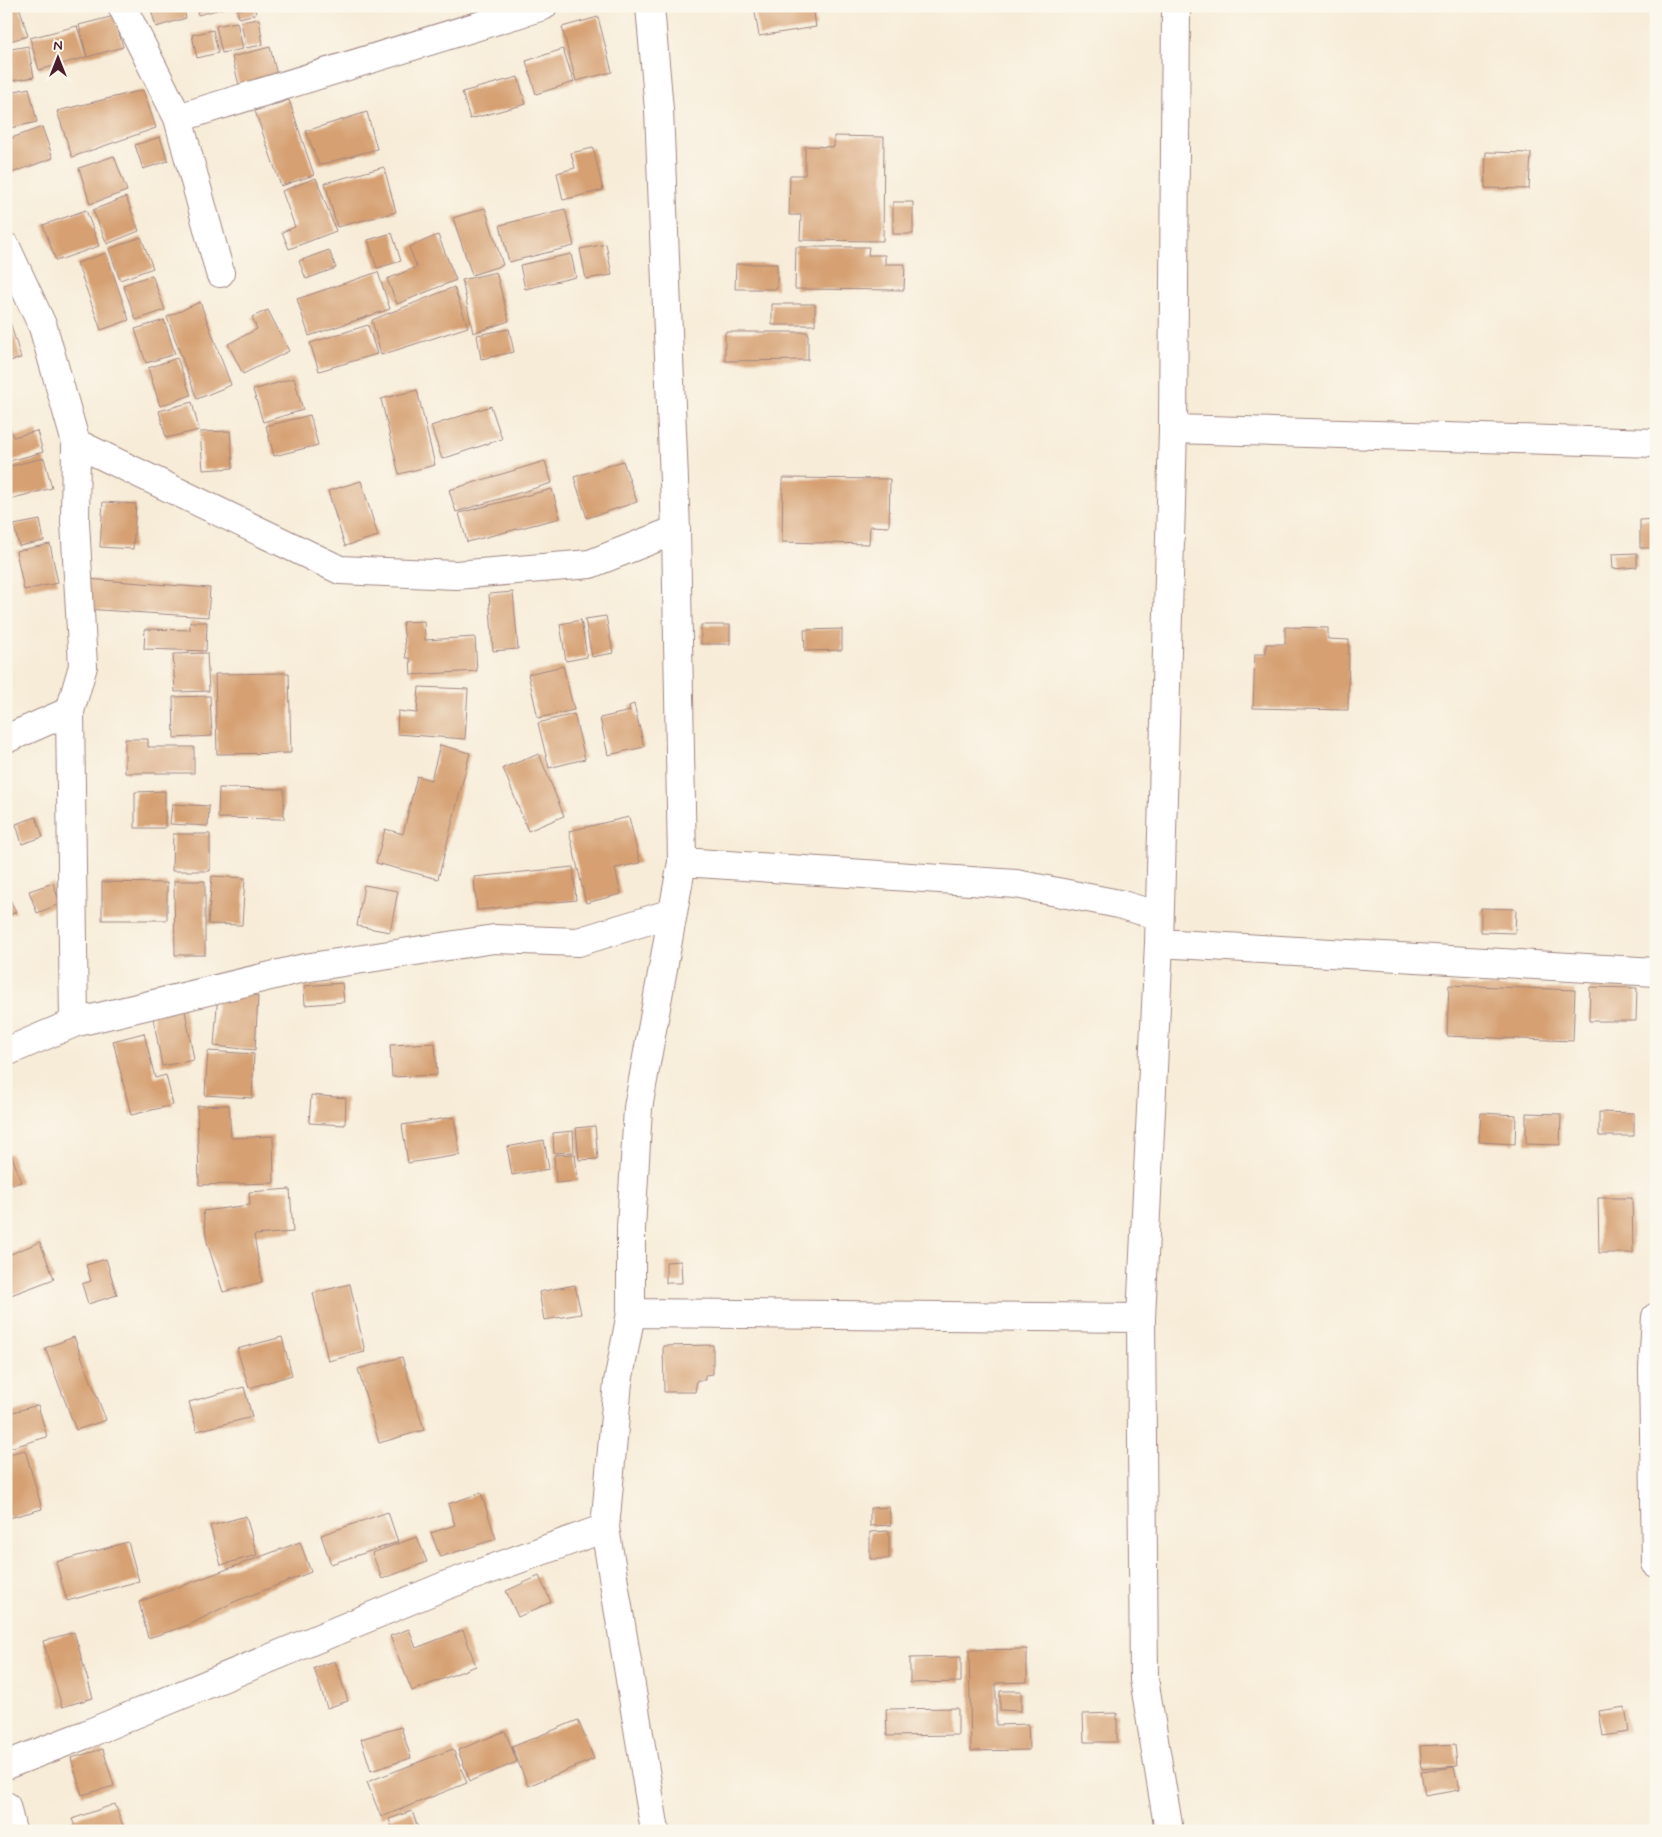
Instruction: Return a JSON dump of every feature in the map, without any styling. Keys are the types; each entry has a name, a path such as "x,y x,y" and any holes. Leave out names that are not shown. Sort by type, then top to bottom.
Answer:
{"street":[{"path":"122,6 178,118 220,273"},
{"path":"178,118 543,6"},
{"path":"650,6 660,110 676,530 682,862 638,1108 631,1228 630,1314 618,1382 605,1528 655,1831"},
{"path":"1169,1831 1144,1679 1141,1318 1159,916 1173,429 1176,6"},
{"path":"6,247 43,327 76,443 75,522 83,666 70,711 74,1023"},
{"path":"1173,429 1656,443"},
{"path":"76,443 340,570 456,575 590,564 676,530"},
{"path":"6,739 70,711"},
{"path":"682,862 1016,884 1119,904 1159,916"},
{"path":"6,1052 74,1023 304,968 494,939 578,942 672,913"},
{"path":"1158,943 1656,972"},
{"path":"630,1314 1141,1318"},
{"path":"1655,1548 1653,1368 1656,1317"},
{"path":"6,1765 447,1586 605,1528"},
{"path":"6,1806 12,1831"}],"building":[{"path":"6,6 19,6 28,36 6,42"},
{"path":"150,6 183,6 186,18 156,27"},
{"path":"196,6 228,6 228,7 198,15"},
{"path":"254,6 256,14 239,18 237,10"},
{"path":"754,6 813,6 816,27 759,36"},
{"path":"114,16 123,47 87,57 79,25"},
{"path":"598,17 612,72 576,81 562,27"},
{"path":"259,19 263,45 246,48 241,22"},
{"path":"237,22 243,49 222,53 216,26"},
{"path":"77,26 87,57 39,70 30,38"},
{"path":"213,30 218,53 197,58 192,35"},
{"path":"28,46 34,77 6,82 6,50"},
{"path":"270,47 279,83 241,93 232,57"},
{"path":"563,49 574,82 536,94 526,61"},
{"path":"518,77 526,104 470,119 462,92"},
{"path":"29,88 37,122 6,129 6,93"},
{"path":"143,90 156,128 72,157 57,111"},
{"path":"289,100 314,175 281,186 255,111"},
{"path":"367,112 377,149 319,165 306,131"},
{"path":"42,127 53,158 6,175 6,140"},
{"path":"834,136 884,137 883,241 800,240 801,215 789,215 790,175 805,175 805,146 834,147"},
{"path":"160,137 168,161 143,169 135,145"},
{"path":"593,148 603,190 563,200 557,173 575,168 571,153"},
{"path":"1486,152 1531,153 1529,189 1485,188"},
{"path":"114,156 127,191 90,204 79,168"},
{"path":"384,167 396,212 337,227 325,183"},
{"path":"316,178 336,231 289,249 282,232 295,227 282,191"},
{"path":"126,197 139,231 107,244 93,210"},
{"path":"893,202 913,202 913,234 893,234"},
{"path":"485,208 503,265 472,275 453,218"},
{"path":"565,209 574,246 509,262 500,225"},
{"path":"86,210 99,246 56,261 43,225"},
{"path":"392,233 401,261 377,268 368,240"},
{"path":"438,235 456,280 397,304 387,279 417,267 409,247"},
{"path":"141,237 153,268 120,280 109,249"},
{"path":"606,244 612,275 586,279 580,249"},
{"path":"796,247 869,247 868,255 885,255 885,264 905,264 904,290 795,289"},
{"path":"329,250 336,268 306,279 299,261"},
{"path":"106,253 129,320 101,330 77,263"},
{"path":"571,254 576,277 525,289 520,265"},
{"path":"736,264 777,264 777,289 735,289"},
{"path":"378,272 390,309 309,336 297,299"},
{"path":"496,272 509,321 473,333 462,280"},
{"path":"152,275 165,310 136,320 123,285"},
{"path":"454,287 468,327 381,355 372,320"},
{"path":"200,302 231,385 197,399 167,317"},
{"path":"772,304 815,304 815,325 772,325"},
{"path":"6,309 21,358 6,362"},
{"path":"268,310 289,351 243,374 228,344 257,329 252,317"},
{"path":"164,320 175,354 146,363 135,329"},
{"path":"368,325 377,354 319,371 310,343"},
{"path":"509,329 514,352 481,359 477,335"},
{"path":"725,332 808,332 808,360 725,361"},
{"path":"177,358 191,395 160,406 148,368"},
{"path":"294,378 303,410 263,422 253,390"},
{"path":"417,390 435,465 399,474 381,399"},
{"path":"192,402 199,430 166,438 159,411"},
{"path":"491,406 502,439 442,459 431,426"},
{"path":"310,415 318,445 274,456 266,426"},
{"path":"10,427 13,437 37,431 43,452 6,462 6,428"},
{"path":"230,431 233,468 203,470 200,432"},
{"path":"44,458 52,488 6,500 6,467"},
{"path":"545,461 552,483 456,512 449,490"},
{"path":"623,461 637,502 587,518 574,477"},
{"path":"783,478 890,479 889,527 870,526 869,544 782,542"},
{"path":"361,481 378,536 345,546 328,491"},
{"path":"552,489 560,518 467,542 459,513"},
{"path":"103,502 136,504 133,549 100,547"},
{"path":"1656,519 1656,548 1640,548 1640,520"},
{"path":"40,520 44,541 19,546 14,525"},
{"path":"6,532 10,543 6,544"},
{"path":"50,544 58,583 24,590 16,551"},
{"path":"1637,553 1637,567 1613,569 1612,554"},
{"path":"87,579 210,588 208,617 85,609"},
{"path":"513,592 518,649 493,651 489,594"},
{"path":"606,616 613,653 592,657 585,619"},
{"path":"581,620 587,657 566,661 560,624"},
{"path":"424,621 425,640 475,637 477,671 411,675 410,658 406,658 403,622"},
{"path":"190,622 207,622 206,651 144,649 145,629 190,630"},
{"path":"701,625 730,625 730,644 701,644"},
{"path":"1285,627 1328,628 1328,639 1349,640 1348,710 1253,708 1255,654 1266,654 1266,644 1285,644"},
{"path":"842,629 842,650 805,651 804,630"},
{"path":"207,653 209,691 175,692 173,654"},
{"path":"563,666 574,710 538,718 528,674"},
{"path":"289,673 291,753 217,754 215,674"},
{"path":"419,687 468,689 465,739 397,734 398,711 417,713"},
{"path":"210,696 212,736 174,738 173,697"},
{"path":"634,704 644,747 608,755 600,718 630,711 629,706"},
{"path":"574,714 585,759 549,768 538,723"},
{"path":"125,739 148,739 148,747 194,747 194,773 125,773"},
{"path":"440,745 470,753 438,879 376,863 385,829 403,834 417,776 431,780"},
{"path":"539,754 564,816 528,831 503,768"},
{"path":"6,782 12,796 6,799"},
{"path":"219,788 284,789 284,819 218,818"},
{"path":"165,791 165,828 135,828 135,792"},
{"path":"172,804 209,806 208,826 170,824"},
{"path":"36,817 43,837 22,844 16,824"},
{"path":"629,817 640,863 615,868 621,894 586,903 569,831"},
{"path":"173,834 210,834 210,871 172,871"},
{"path":"573,867 576,900 477,910 474,877"},
{"path":"212,876 245,878 242,925 208,924"},
{"path":"174,881 205,881 205,955 175,955"},
{"path":"102,882 167,883 167,920 102,920"},
{"path":"53,883 60,904 37,913 29,891"},
{"path":"364,885 398,891 390,932 357,926"},
{"path":"6,891 16,912 6,916"},
{"path":"1481,908 1516,909 1515,933 1481,932"},
{"path":"342,983 344,1002 305,1005 304,986"},
{"path":"1449,985 1575,990 1573,1041 1447,1036"},
{"path":"1590,987 1637,988 1636,1021 1589,1021"},
{"path":"218,993 258,996 255,1050 214,1046"},
{"path":"184,1005 194,1060 162,1066 152,1011"},
{"path":"144,1033 155,1078 166,1075 173,1105 131,1115 113,1041"},
{"path":"435,1043 437,1075 392,1077 390,1045"},
{"path":"208,1051 254,1054 252,1098 205,1095"},
{"path":"311,1095 346,1098 345,1125 309,1123"},
{"path":"229,1105 231,1138 273,1136 274,1183 199,1185 197,1106"},
{"path":"1599,1112 1634,1113 1634,1136 1599,1136"},
{"path":"1481,1113 1516,1115 1515,1144 1479,1142"},
{"path":"1526,1113 1561,1114 1560,1145 1526,1144"},
{"path":"454,1117 460,1155 408,1163 402,1125"},
{"path":"595,1126 598,1159 579,1160 576,1128"},
{"path":"573,1131 574,1152 554,1153 553,1133"},
{"path":"544,1140 549,1169 512,1175 507,1147"},
{"path":"11,1153 21,1182 6,1187 6,1155"},
{"path":"575,1154 578,1181 556,1183 554,1155"},
{"path":"290,1189 293,1232 254,1235 262,1282 223,1292 207,1242 203,1211 250,1205 249,1192"},
{"path":"1598,1198 1632,1198 1633,1253 1599,1253"},
{"path":"40,1242 54,1279 11,1295 6,1282 6,1256"},
{"path":"106,1259 117,1295 88,1304 82,1284 91,1281 86,1265"},
{"path":"681,1261 682,1283 666,1283 666,1262"},
{"path":"350,1284 365,1352 328,1361 313,1293"},
{"path":"575,1285 581,1314 544,1320 539,1292"},
{"path":"74,1337 106,1420 76,1430 45,1348"},
{"path":"282,1337 292,1375 249,1388 237,1349"},
{"path":"713,1345 713,1374 705,1375 705,1380 697,1380 695,1392 664,1392 663,1346"},
{"path":"402,1357 424,1430 379,1443 358,1369"},
{"path":"244,1387 252,1417 197,1431 189,1402"},
{"path":"38,1405 47,1437 6,1449 6,1414"},
{"path":"25,1450 42,1509 9,1518 6,1509 6,1455"},
{"path":"481,1493 496,1539 440,1557 431,1533 455,1525 448,1504"},
{"path":"889,1507 891,1525 870,1526 870,1508"},
{"path":"388,1512 398,1542 331,1564 321,1535"},
{"path":"246,1516 257,1555 221,1565 210,1526"},
{"path":"889,1531 889,1559 870,1559 870,1532"},
{"path":"417,1537 427,1562 382,1579 372,1553"},
{"path":"128,1542 139,1581 67,1601 56,1562"},
{"path":"300,1542 311,1572 234,1602 189,1625 148,1638 139,1602"},
{"path":"539,1576 551,1602 518,1617 506,1591"},
{"path":"409,1629 416,1648 463,1630 476,1666 412,1691 390,1636"},
{"path":"74,1632 93,1698 62,1707 43,1641"},
{"path":"1027,1649 1027,1682 996,1683 996,1725 1028,1724 1029,1750 971,1751 969,1650"},
{"path":"961,1657 961,1682 910,1683 910,1658"},
{"path":"335,1661 348,1701 327,1708 314,1668"},
{"path":"1000,1691 1021,1691 1021,1711 1000,1710"},
{"path":"1625,1707 1629,1732 1603,1736 1599,1711"},
{"path":"958,1708 958,1735 887,1736 886,1709"},
{"path":"1117,1713 1117,1742 1084,1742 1083,1714"},
{"path":"578,1720 594,1759 528,1786 512,1747"},
{"path":"401,1727 411,1758 371,1771 361,1739"},
{"path":"505,1731 517,1762 470,1781 458,1750"},
{"path":"1455,1744 1457,1766 1422,1769 1420,1746"},
{"path":"103,1749 114,1786 82,1795 71,1758"},
{"path":"453,1749 467,1783 381,1817 367,1782"},
{"path":"1454,1767 1459,1790 1425,1796 1421,1772"},
{"path":"115,1804 125,1831 77,1831 72,1819"},
{"path":"412,1811 419,1831 393,1831 389,1819"},
{"path":"889,1827 889,1831 873,1831 873,1830"}]}
